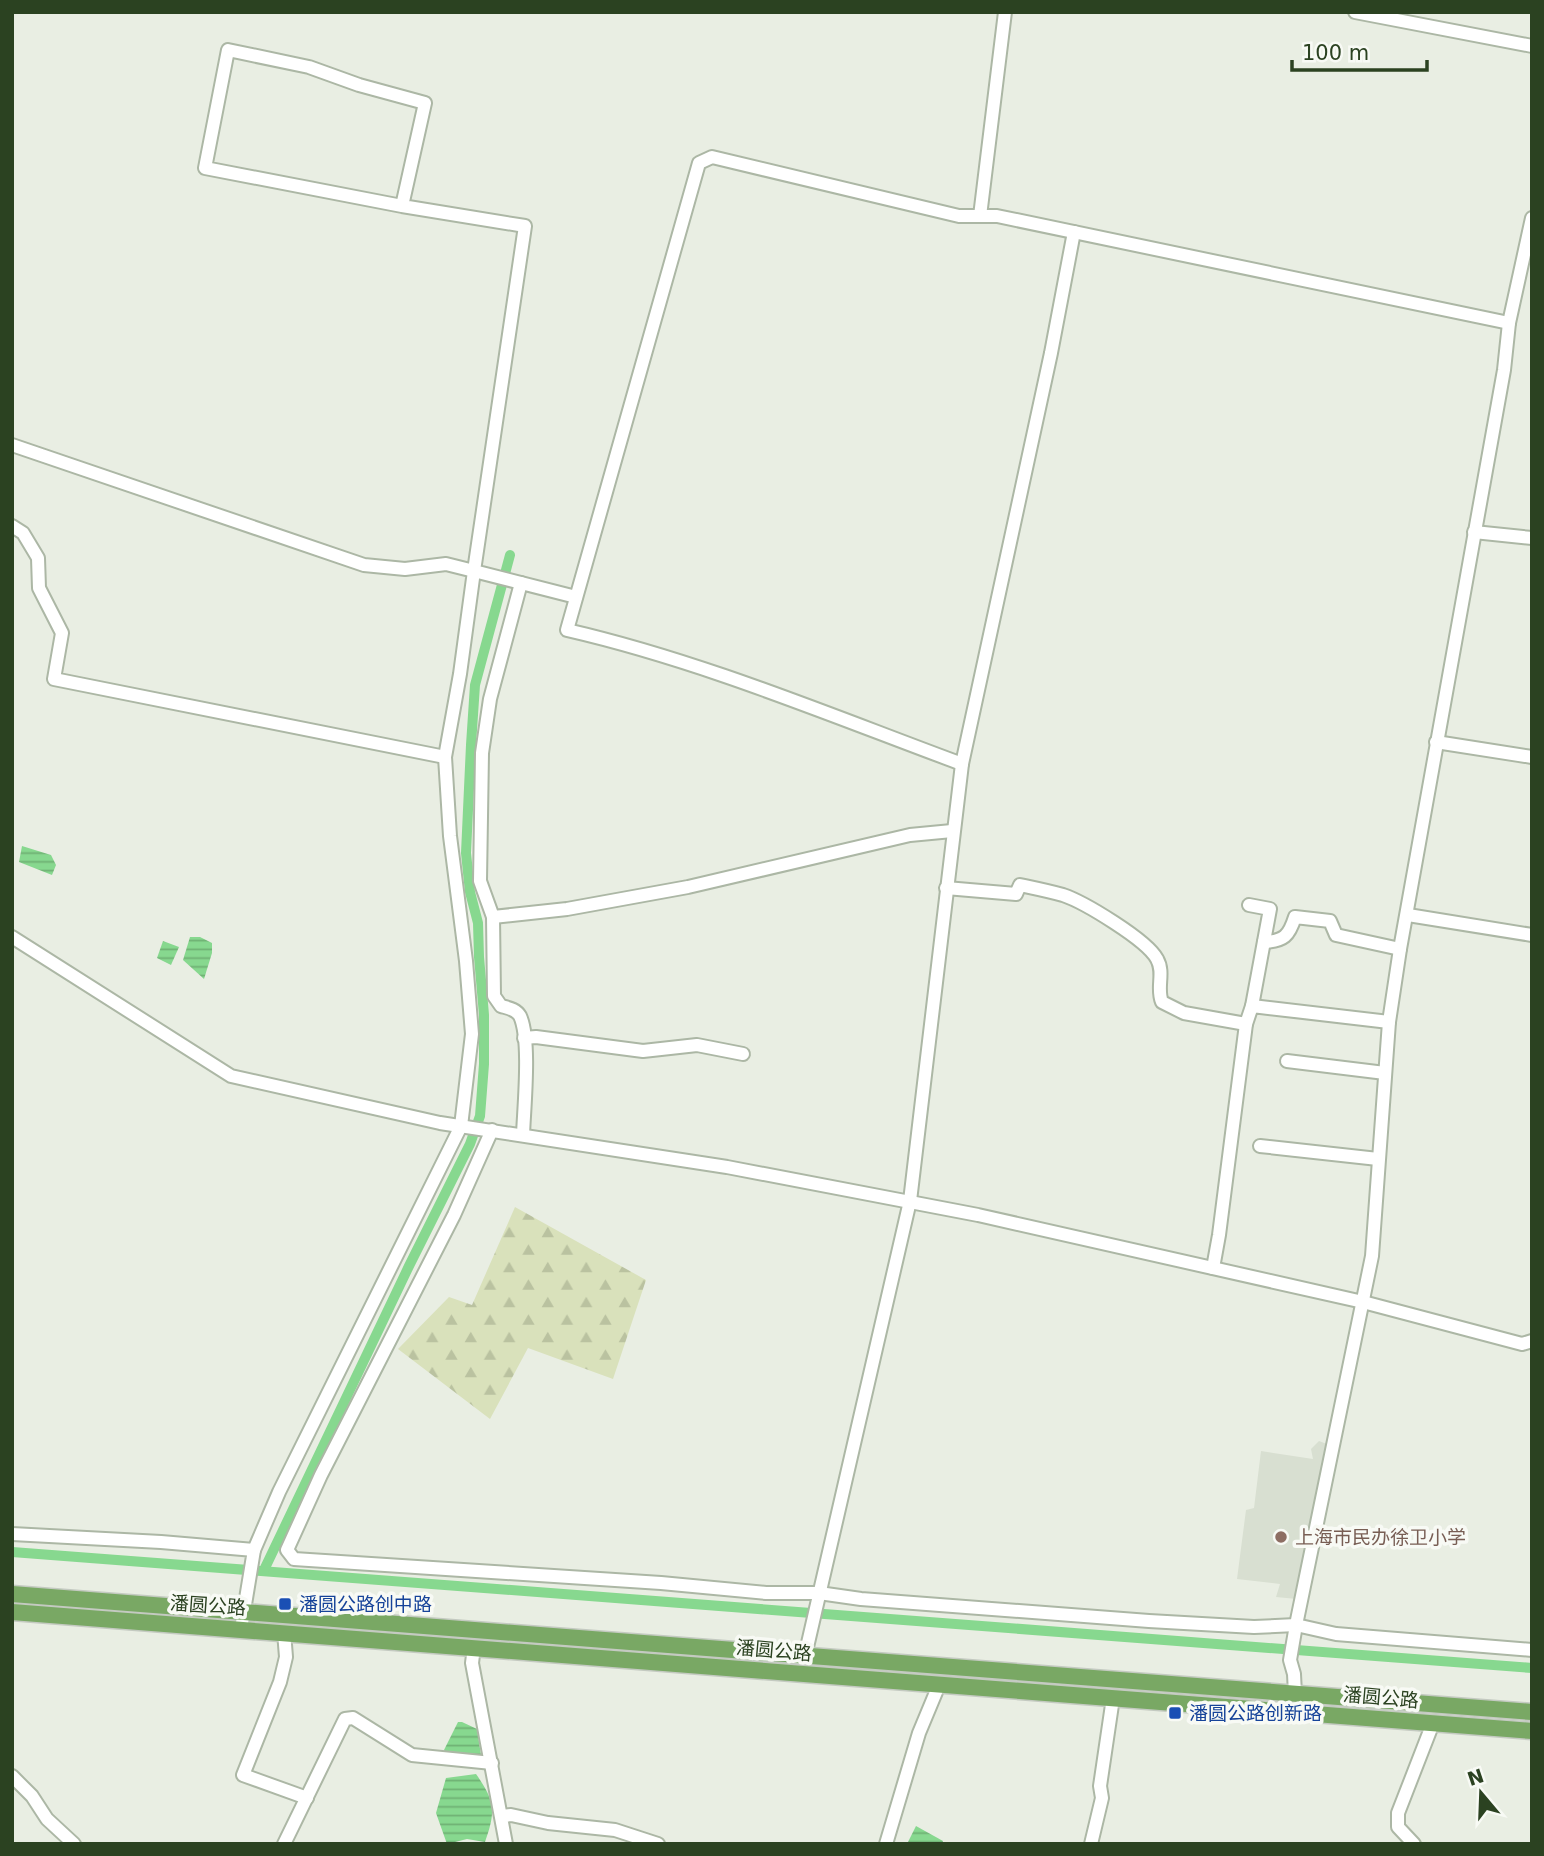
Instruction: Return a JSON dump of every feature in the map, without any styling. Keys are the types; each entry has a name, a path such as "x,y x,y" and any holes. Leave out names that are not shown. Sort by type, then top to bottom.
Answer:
{"main road":[{"name":"潘圆公路","path":"12,1594 1532,1712"},
{"name":"潘圆公路","path":"12,1612 1532,1731"}],"street":[{"path":"980,216 1005,12"},
{"path":"1355,12 1532,46"},
{"path":"241,1629 254,1550 279,1492 463,1126 472,1034 450,836 445,757 460,674 524,226 402,206 205,168 228,50 309,67 359,85 425,103 402,206"},
{"path":"962,764 694,666 622,643 567,630 699,163 712,157 959,216 997,216 1509,323"},
{"path":"1295,1694 1290,1660 1372,1255 1389,1022 1400,949 1504,370 1509,323 1532,218"},
{"path":"805,1656 910,1201 962,764 1051,353 1074,232"},
{"path":"12,445 364,565 405,569 446,564 576,597"},
{"path":"12,526 23,533 38,558 39,588 62,633 54,679 445,757"},
{"path":"1474,532 1532,538"},
{"path":"521,583 490,699 482,754 480,881 493,917 494,996 501,1006 519,1014 524,1038 526,1070 523,1135"},
{"path":"1436,742 1532,757"},
{"path":"493,917 567,909 648,894 910,835 952,831"},
{"path":"946,888 1016,894 1020,885 1065,895 1115,923 1153,952 1161,973 1158,993 1162,1002 1184,1013 1246,1024"},
{"path":"1213,1268 1246,1024 1252,1006 1270,909 1249,905"},
{"path":"1408,915 1532,935"},
{"path":"1264,943 1283,939 1290,933 1295,917 1330,920 1336,935 1400,949"},
{"path":"12,937 231,1076 440,1123 727,1167 978,1214 1363,1302 1522,1344 1532,1340"},
{"path":"1252,1006 1389,1022"},
{"path":"524,1038 536,1037 643,1051 697,1045 743,1054"},
{"path":"1287,1061 1385,1073"},
{"path":"490,1130 454,1215 321,1475 286,1550 294,1559 661,1583 1149,1621 1296,1628 1336,1634 1532,1650"},
{"path":"1261,1146 1378,1158"},
{"path":"12,1534 254,1550"},
{"path":"284,1632 286,1657 280,1682 243,1775 307,1798"},
{"path":"474,1647 472,1663 506,1844"},
{"path":"886,1844 919,1733 939,1685"},
{"path":"1091,1844 1102,1798 1100,1786 1113,1698"},
{"path":"284,1844 345,1720 353,1718 412,1755 492,1763"},
{"path":"1415,1844 1398,1827 1398,1813 1433,1723"},
{"path":"12,1776 32,1796 47,1819 74,1844"},
{"path":"502,1816 615,1830 658,1844"}],"shaded area":[{"path":"22,846 51,855 56,865 52,875 19,862"},
{"path":"190,937 200,937 212,943 212,953 204,979 183,960"},
{"path":"163,941 179,947 171,965 157,958"},
{"name":"上海市民办徐卫小学","path":"1319,1441 1340,1449 1307,1600 1276,1597 1280,1584 1237,1579 1246,1510 1254,1508 1261,1451 1313,1459 1311,1449"},
{"path":"458,1722 477,1729 481,1755 446,1755 444,1750"},
{"path":"476,1774 492,1806 485,1842 467,1839 447,1844 436,1813 446,1778"},
{"path":"916,1826 943,1841 942,1844 910,1844 908,1842"}],"green space":[{"path":"515,1207 646,1280 613,1379 528,1348 490,1419 398,1349 449,1297 472,1305"}],"waterway":[{"path":"264,1570 470,1144 480,1116 484,1015 478,923 470,892 466,853 471,745 475,685 510,555"},
{"path":"12,1552 1532,1668"}],"place":[{"name":"上海市民办徐卫小学","path":"1281,1537"},
{"name":"潘圆公路创中路","path":"285,1604"},
{"name":"潘圆公路创新路","path":"1175,1713"}]}
